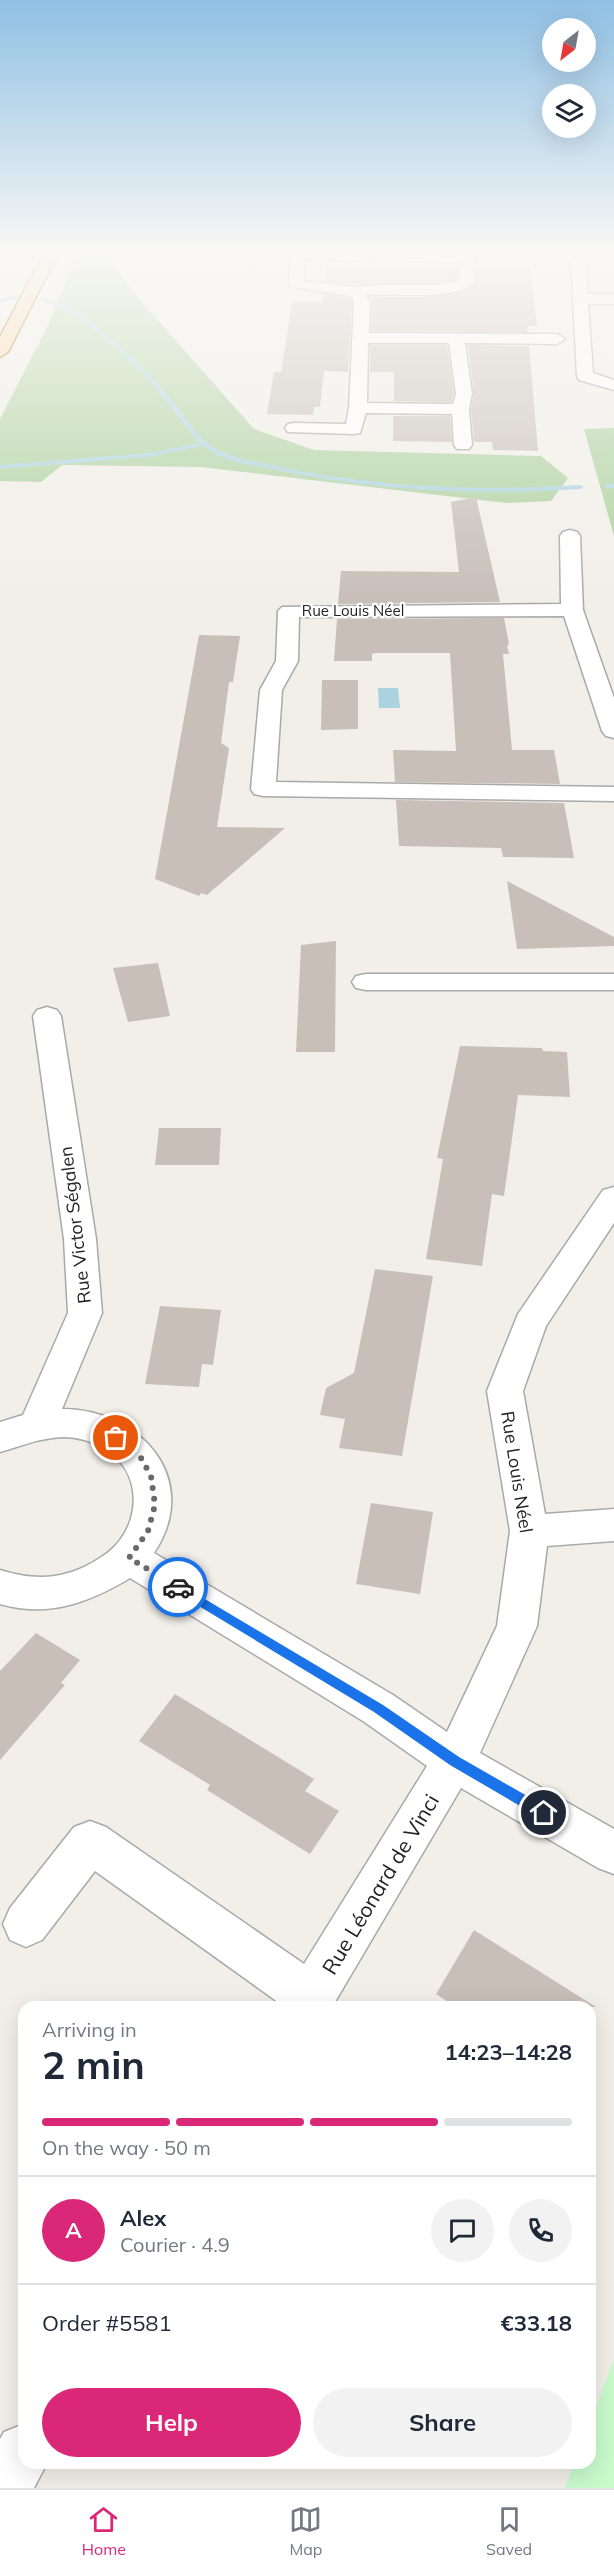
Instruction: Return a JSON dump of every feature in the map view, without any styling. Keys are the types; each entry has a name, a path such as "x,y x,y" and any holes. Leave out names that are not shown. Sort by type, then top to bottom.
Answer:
{"street":[{"path":"294,428 354,429 358,408 359,367"},
{"path":"461,367 464,394 460,409 463,445"},
{"path":"584,367 585,376 614,385"},
{"path":"358,408 460,409"},
{"path":"570,536 572,610 614,731"},
{"name":"Rue Louis Néel","path":"572,610 289,611 287,661 271,690 263,789 614,794"},
{"path":"366,982 614,982"},
{"name":"Rue Victor Ségalen","path":"37,1425 85,1313 80,1239 47,1016"},
{"name":"Rue Louis Néel","path":"454,1761 488,1693 517,1626 529,1531 505,1391 530,1323 614,1198"},
{"path":"0,1438 37,1425 84,1425 116,1438 141,1458 151,1476 155,1505 148,1531 129,1558 86,1586 46,1594 10,1591 0,1587"},
{"path":"529,1531 614,1525"},
{"path":"129,1558 378,1708 454,1761 614,1853"},
{"name":"Rue Léonard de Vinci","path":"309,2001 454,1761"},
{"path":"26,1924 90,1842 307,2001"},
{"path":"1,2488 18,2461"}],"green space":[{"path":"27,367 199,367 254,429 314,450 541,456 568,478 551,501 506,503 200,467 62,465 41,482 0,481 0,419"},
{"path":"614,428 614,536 584,429"},
{"path":"614,2359 614,2488 565,2488 572,2469 596,2469 596,2407"}],"water":[{"path":"378,688 398,688 400,708 379,708"}],"building":[{"path":"282,367 348,367 348,372 324,371 320,407 314,407 313,415 267,414 274,372 281,372"},
{"path":"370,367 450,367 454,394 451,402 394,401 394,372 370,372"},
{"path":"471,367 531,367 538,451 493,450 492,442 474,442 471,409 474,394"},
{"path":"393,416 450,416 452,442 393,441"},
{"path":"476,497 500,602 338,604 341,571 459,572 451,502"},
{"path":"504,618 509,644 507,646 509,654 503,654 512,750 554,750 560,784 395,782 393,750 456,751 450,653 375,653 372,654 372,661 334,661 337,619"},
{"path":"199,635 240,636 233,682 229,682 221,743 229,748 217,827 285,828 207,895 201,893 199,896 155,879"},
{"path":"322,680 358,680 358,729 321,730"},
{"path":"396,800 564,803 574,858 503,857 501,848 399,846"},
{"path":"507,881 614,937 614,946 517,949"},
{"path":"336,941 335,1052 296,1052 301,945"},
{"path":"158,963 170,1016 128,1022 113,968"},
{"path":"460,1046 542,1048 543,1051 567,1052 570,1097 518,1095 504,1196 492,1194 482,1266 426,1259 443,1159 437,1158"},
{"path":"159,1128 221,1128 219,1165 155,1165"},
{"path":"375,1269 433,1276 402,1456 339,1448 345,1419 320,1415 326,1388 354,1373"},
{"path":"160,1306 221,1310 213,1365 202,1364 199,1387 145,1384"},
{"path":"371,1503 433,1512 420,1594 356,1584"},
{"path":"36,1633 80,1660 61,1683 65,1685 0,1760 0,1671"},
{"path":"175,1694 314,1779 305,1791 339,1811 310,1854 207,1790 210,1785 139,1741"},
{"path":"474,1930 586,2001 447,2001 436,1994"}],"waterway":[{"path":"139,367 153,381 204,444"},
{"path":"0,467 148,455 204,444"},
{"path":"204,444 217,453 241,460 317,476 371,484 452,491 580,487"},
{"path":"608,486 614,486"}],"way so far":[{"path":"116,1438 141,1458 151,1476 155,1505 148,1531 129,1558 178,1587"}],"route":[{"path":"178,1587 378,1708 454,1761 544,1813"}]}
